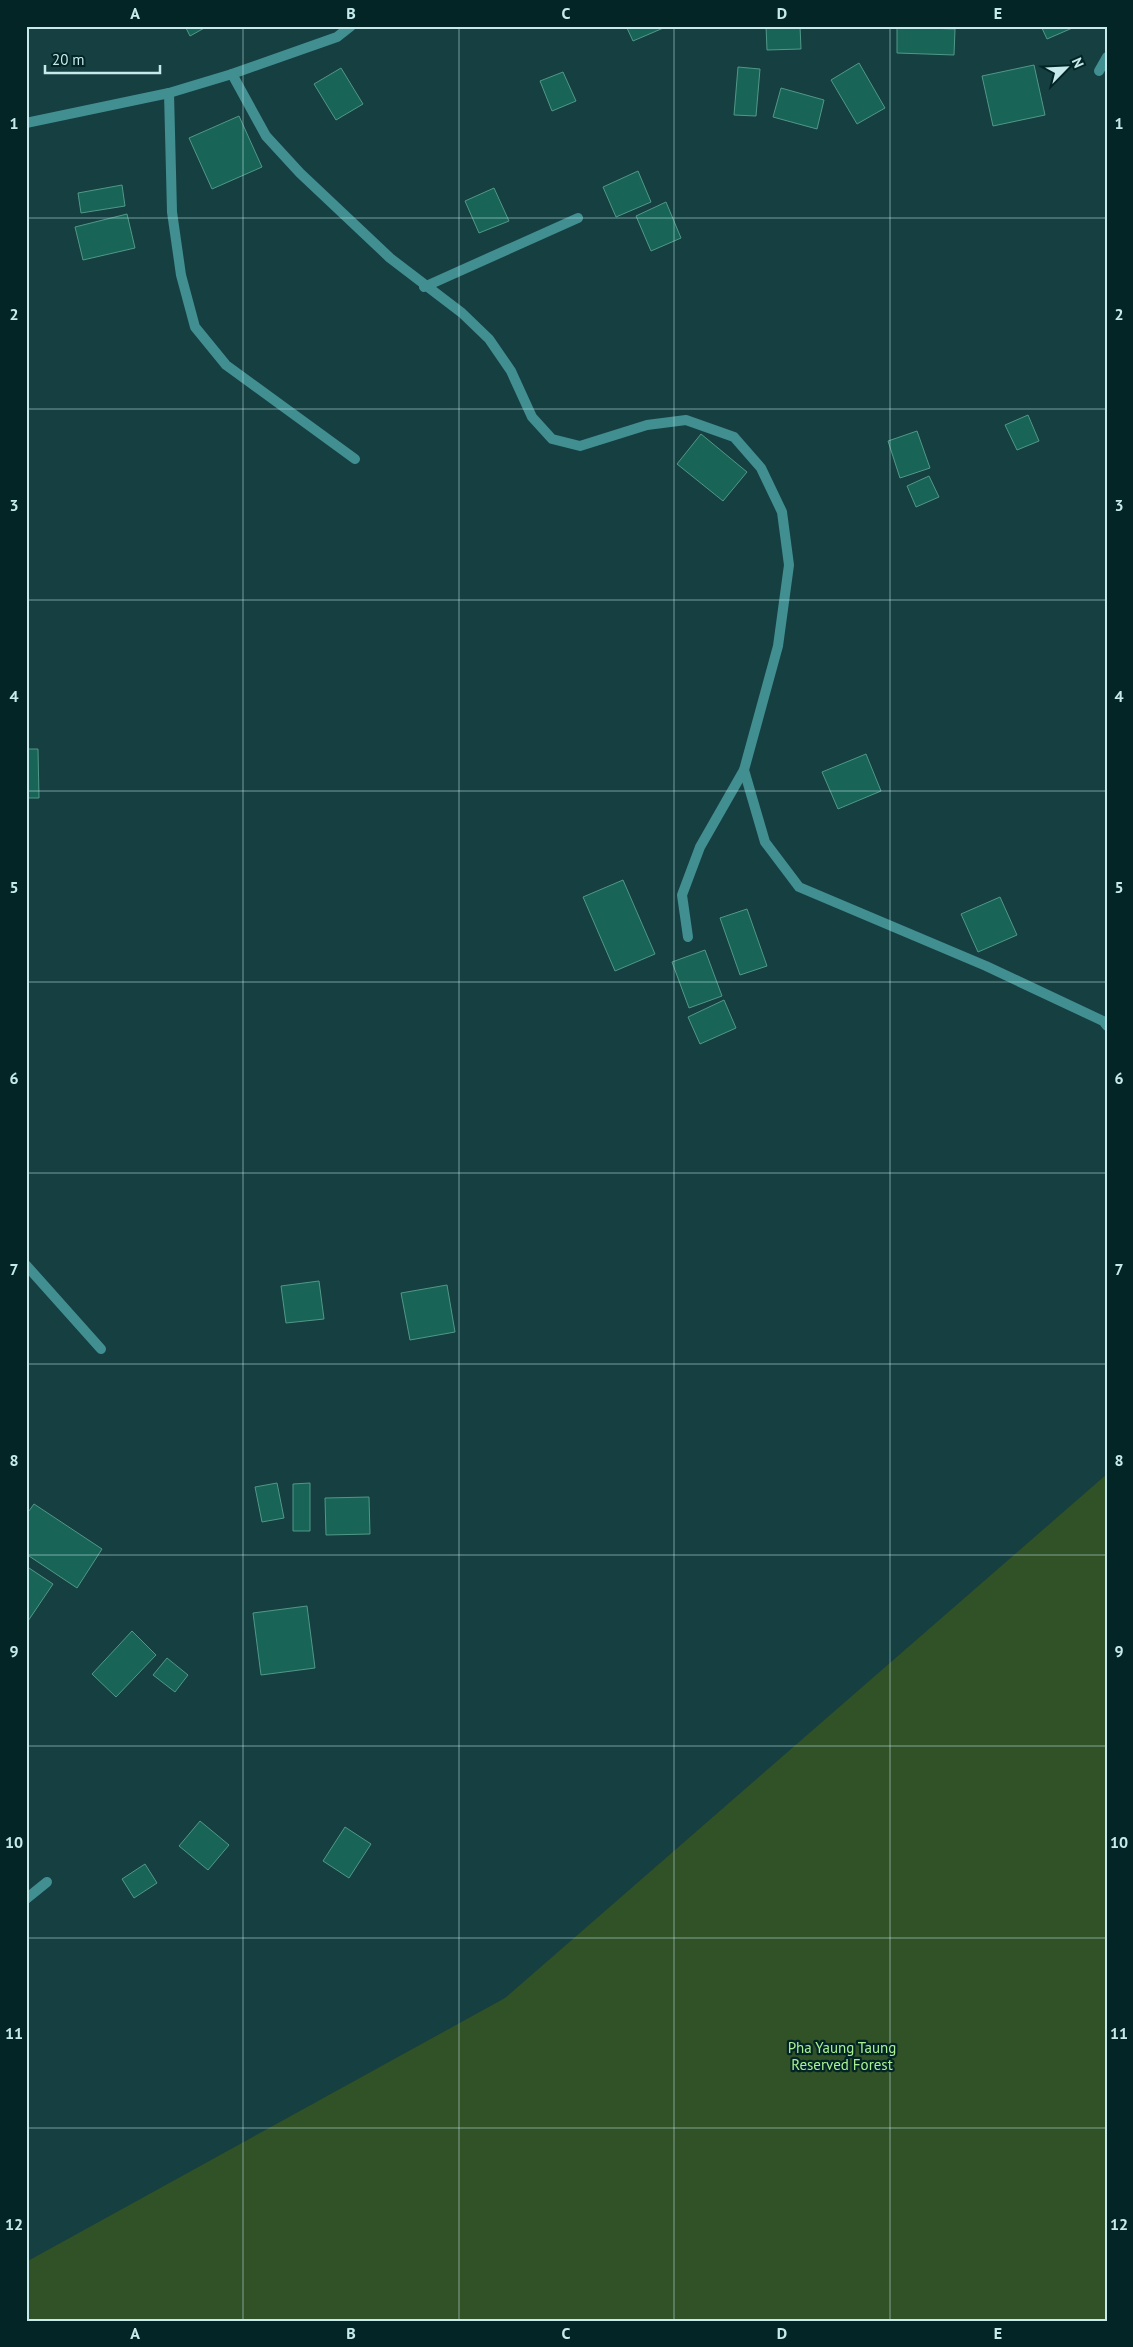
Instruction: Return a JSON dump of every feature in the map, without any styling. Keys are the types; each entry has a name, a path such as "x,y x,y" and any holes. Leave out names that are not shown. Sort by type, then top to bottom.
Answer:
{"street":[{"path":"26,123 169,93 232,74 337,37 351,26"},
{"path":"1099,71 1107,57"},
{"path":"232,74 266,136 300,173 390,258 424,287 462,313 489,339 512,371 532,417 552,438 580,446 648,425 686,420 734,437 761,468 782,512 789,565 778,646 744,770 700,847 682,895 688,937"},
{"path":"169,93 172,212 181,275 195,327 226,365 355,459"},
{"path":"424,287 578,218"},
{"path":"744,770 765,842 799,887 986,966 1103,1021 1107,1026"},
{"path":"26,1266 101,1350"},
{"path":"26,1899 47,1882"}],"green space":[{"name":"Pha Yaung Taung Reserved Forest","path":"1107,1474 1107,2321 26,2321 26,2262 505,1998"}],"building":[{"path":"185,26 208,26 190,36"},
{"path":"626,26 668,26 633,41"},
{"path":"766,26 800,26 801,49 767,50"},
{"path":"1041,26 1077,26 1047,39"},
{"path":"897,27 955,29 954,55 897,53"},
{"path":"859,63 885,108 857,124 831,80"},
{"path":"1034,65 1045,115 993,126 982,76"},
{"path":"738,67 760,69 756,116 734,115"},
{"path":"341,68 363,104 336,120 314,84"},
{"path":"563,72 576,101 552,111 540,81"},
{"path":"781,88 824,100 817,129 773,117"},
{"path":"239,116 262,167 212,189 189,138"},
{"path":"638,171 651,202 616,217 603,187"},
{"path":"122,185 125,206 81,213 78,193"},
{"path":"494,188 509,221 479,233 465,201"},
{"path":"666,202 681,238 651,251 636,216"},
{"path":"127,214 135,248 83,260 75,227"},
{"path":"1028,415 1039,441 1017,450 1005,425"},
{"path":"917,431 930,468 900,478 888,441"},
{"path":"701,434 747,472 723,501 677,464"},
{"path":"929,476 939,497 916,507 907,486"},
{"path":"26,749 38,749 39,798 26,798"},
{"path":"866,754 881,791 838,809 822,772"},
{"path":"623,880 655,954 615,971 583,897"},
{"path":"1000,897 1017,935 978,952 961,914"},
{"path":"747,909 767,966 740,975 720,918"},
{"path":"705,950 722,996 689,1008 672,962"},
{"path":"724,1000 736,1028 700,1044 688,1017"},
{"path":"319,1281 324,1319 286,1323 281,1286"},
{"path":"447,1285 455,1332 410,1340 401,1293"},
{"path":"277,1483 284,1518 262,1522 255,1487"},
{"path":"310,1483 310,1531 293,1531 293,1484"},
{"path":"369,1497 370,1534 326,1535 325,1498"},
{"path":"34,1504 102,1549 77,1588 26,1554 26,1515"},
{"path":"26,1566 53,1584 26,1624"},
{"path":"307,1606 315,1668 261,1675 253,1613"},
{"path":"132,1631 156,1655 116,1697 92,1674"},
{"path":"167,1658 188,1675 175,1692 153,1675"},
{"path":"200,1821 229,1845 208,1870 179,1846"},
{"path":"345,1827 371,1844 349,1878 323,1861"},
{"path":"145,1864 157,1883 134,1898 122,1879"}]}
